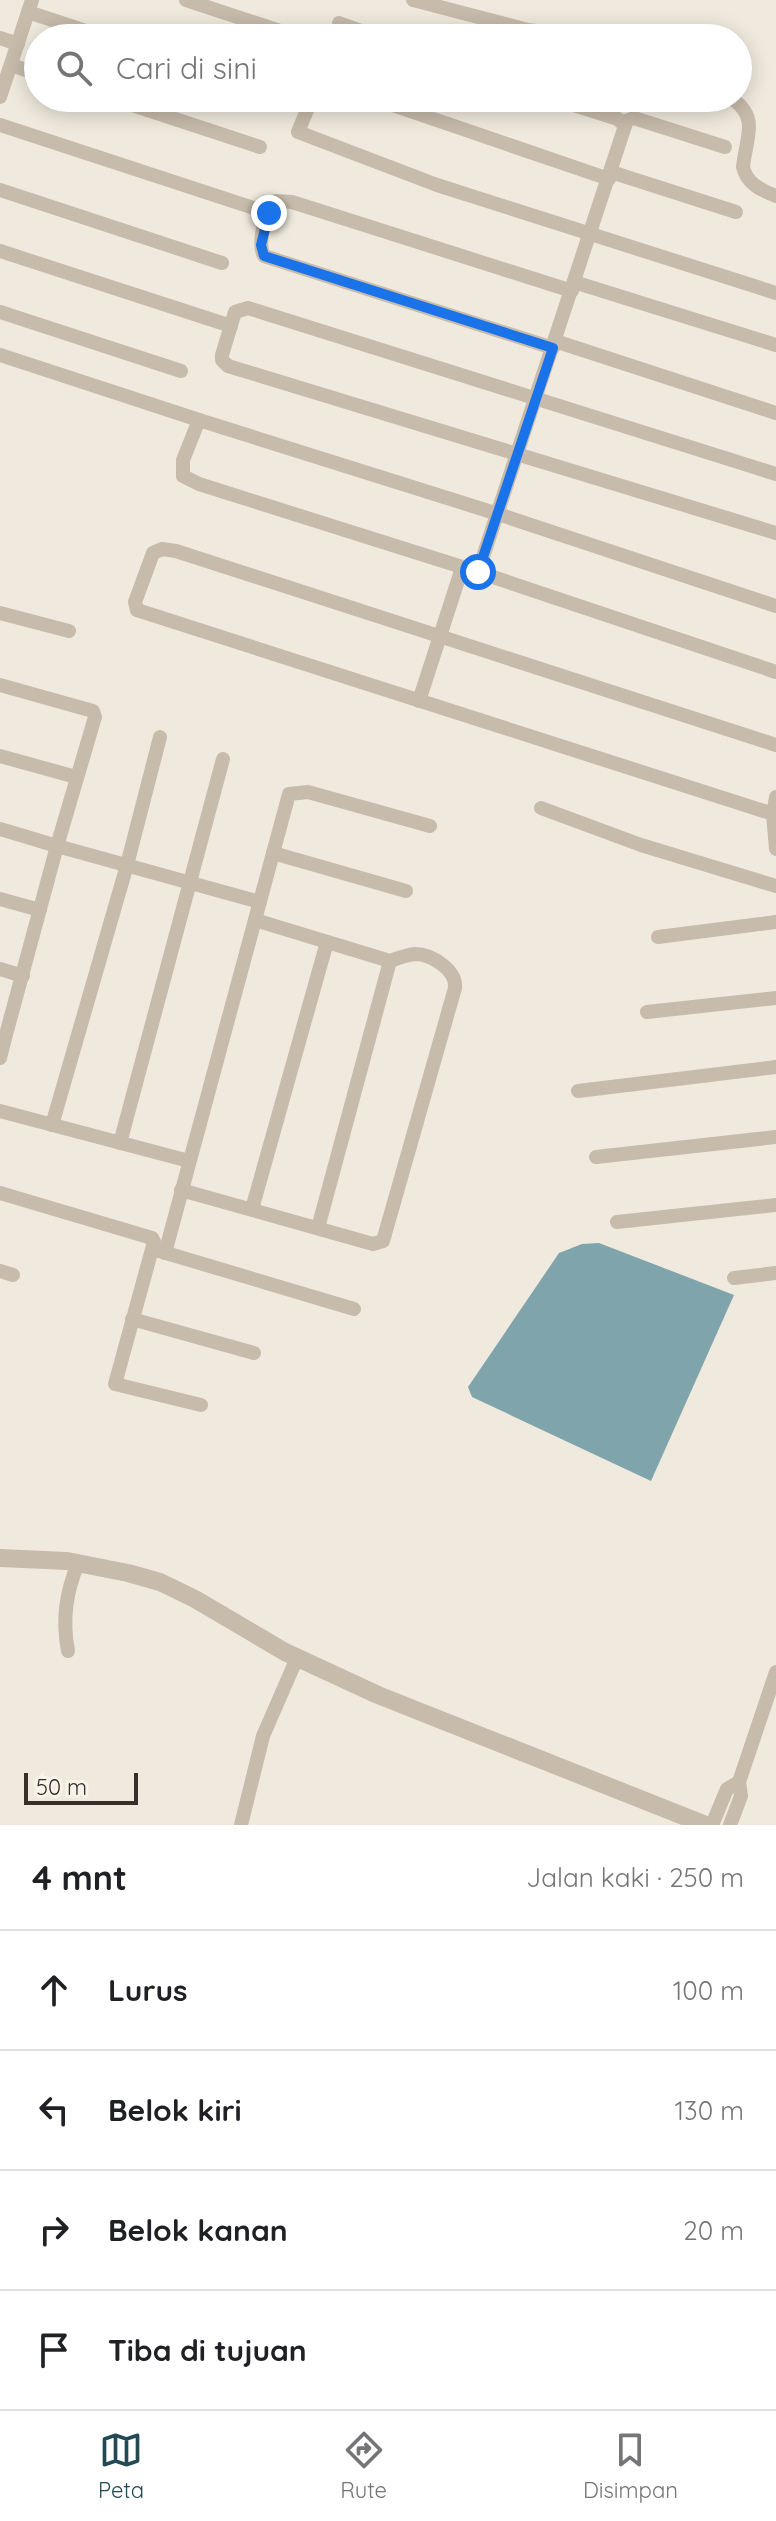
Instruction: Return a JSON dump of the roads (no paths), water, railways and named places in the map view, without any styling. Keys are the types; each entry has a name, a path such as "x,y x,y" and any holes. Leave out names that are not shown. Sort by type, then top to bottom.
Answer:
{"street":[{"path":"186,0 259,24"},
{"path":"413,0 505,24"},
{"path":"30,6 73,24"},
{"path":"0,97 24,25"},
{"path":"0,38 18,44"},
{"path":"11,65 24,69"},
{"path":"154,112 260,147"},
{"path":"306,112 298,132 437,185 776,293"},
{"path":"415,112 736,212"},
{"path":"593,112 623,122 634,118 725,147"},
{"path":"746,112 750,121 743,167 745,174 752,183 776,196"},
{"path":"478,572 624,132 623,122"},
{"path":"0,125 269,213"},
{"path":"0,190 222,263"},
{"path":"776,345 292,202 276,201 270,206 261,245 264,256 776,413"},
{"path":"0,251 231,326"},
{"path":"776,474 248,308 235,312 222,355 228,366 776,533"},
{"path":"0,312 181,371"},
{"path":"0,355 776,606"},
{"path":"199,420 183,460 183,476 199,484 478,572 776,672"},
{"path":"773,814 137,610 135,602 153,553 162,549 776,745"},
{"path":"419,701 462,568"},
{"path":"0,613 69,631"},
{"path":"0,685 93,711 95,717 2,1041 0,1058"},
{"path":"52,1125 127,865 160,737"},
{"path":"0,756 76,777"},
{"path":"120,1143 192,884 223,759"},
{"path":"201,1405 115,1384 132,1319 181,1190 289,794 308,792 430,826"},
{"path":"776,797 773,814 776,849"},
{"path":"541,808 641,845 776,886"},
{"path":"0,829 260,902"},
{"path":"273,853 406,891"},
{"path":"0,899 40,910"},
{"path":"181,1190 373,1244 383,1241 455,988 452,974 429,957 408,955 390,961 255,920"},
{"path":"658,937 776,922"},
{"path":"252,1209 327,942"},
{"path":"318,1228 390,961"},
{"path":"0,969 23,976"},
{"path":"647,1012 776,998"},
{"path":"578,1091 776,1067"},
{"path":"0,1111 189,1161"},
{"path":"596,1157 776,1137"},
{"path":"0,1193 152,1238 158,1251 354,1309"},
{"path":"617,1222 776,1205"},
{"path":"734,1278 776,1273"},
{"path":"132,1319 254,1353"},
{"path":"0,1558 78,1563 160,1582 297,1658 378,1695 709,1825 727,1789 739,1782"},
{"path":"68,1651 64,1629 65,1606 78,1563"},
{"path":"241,1825 263,1736 297,1658"},
{"path":"730,1825 741,1796 739,1782 776,1672"}],"water":[{"path":"599,1243 734,1295 651,1481 472,1397 468,1387 559,1253 582,1244"}]}
